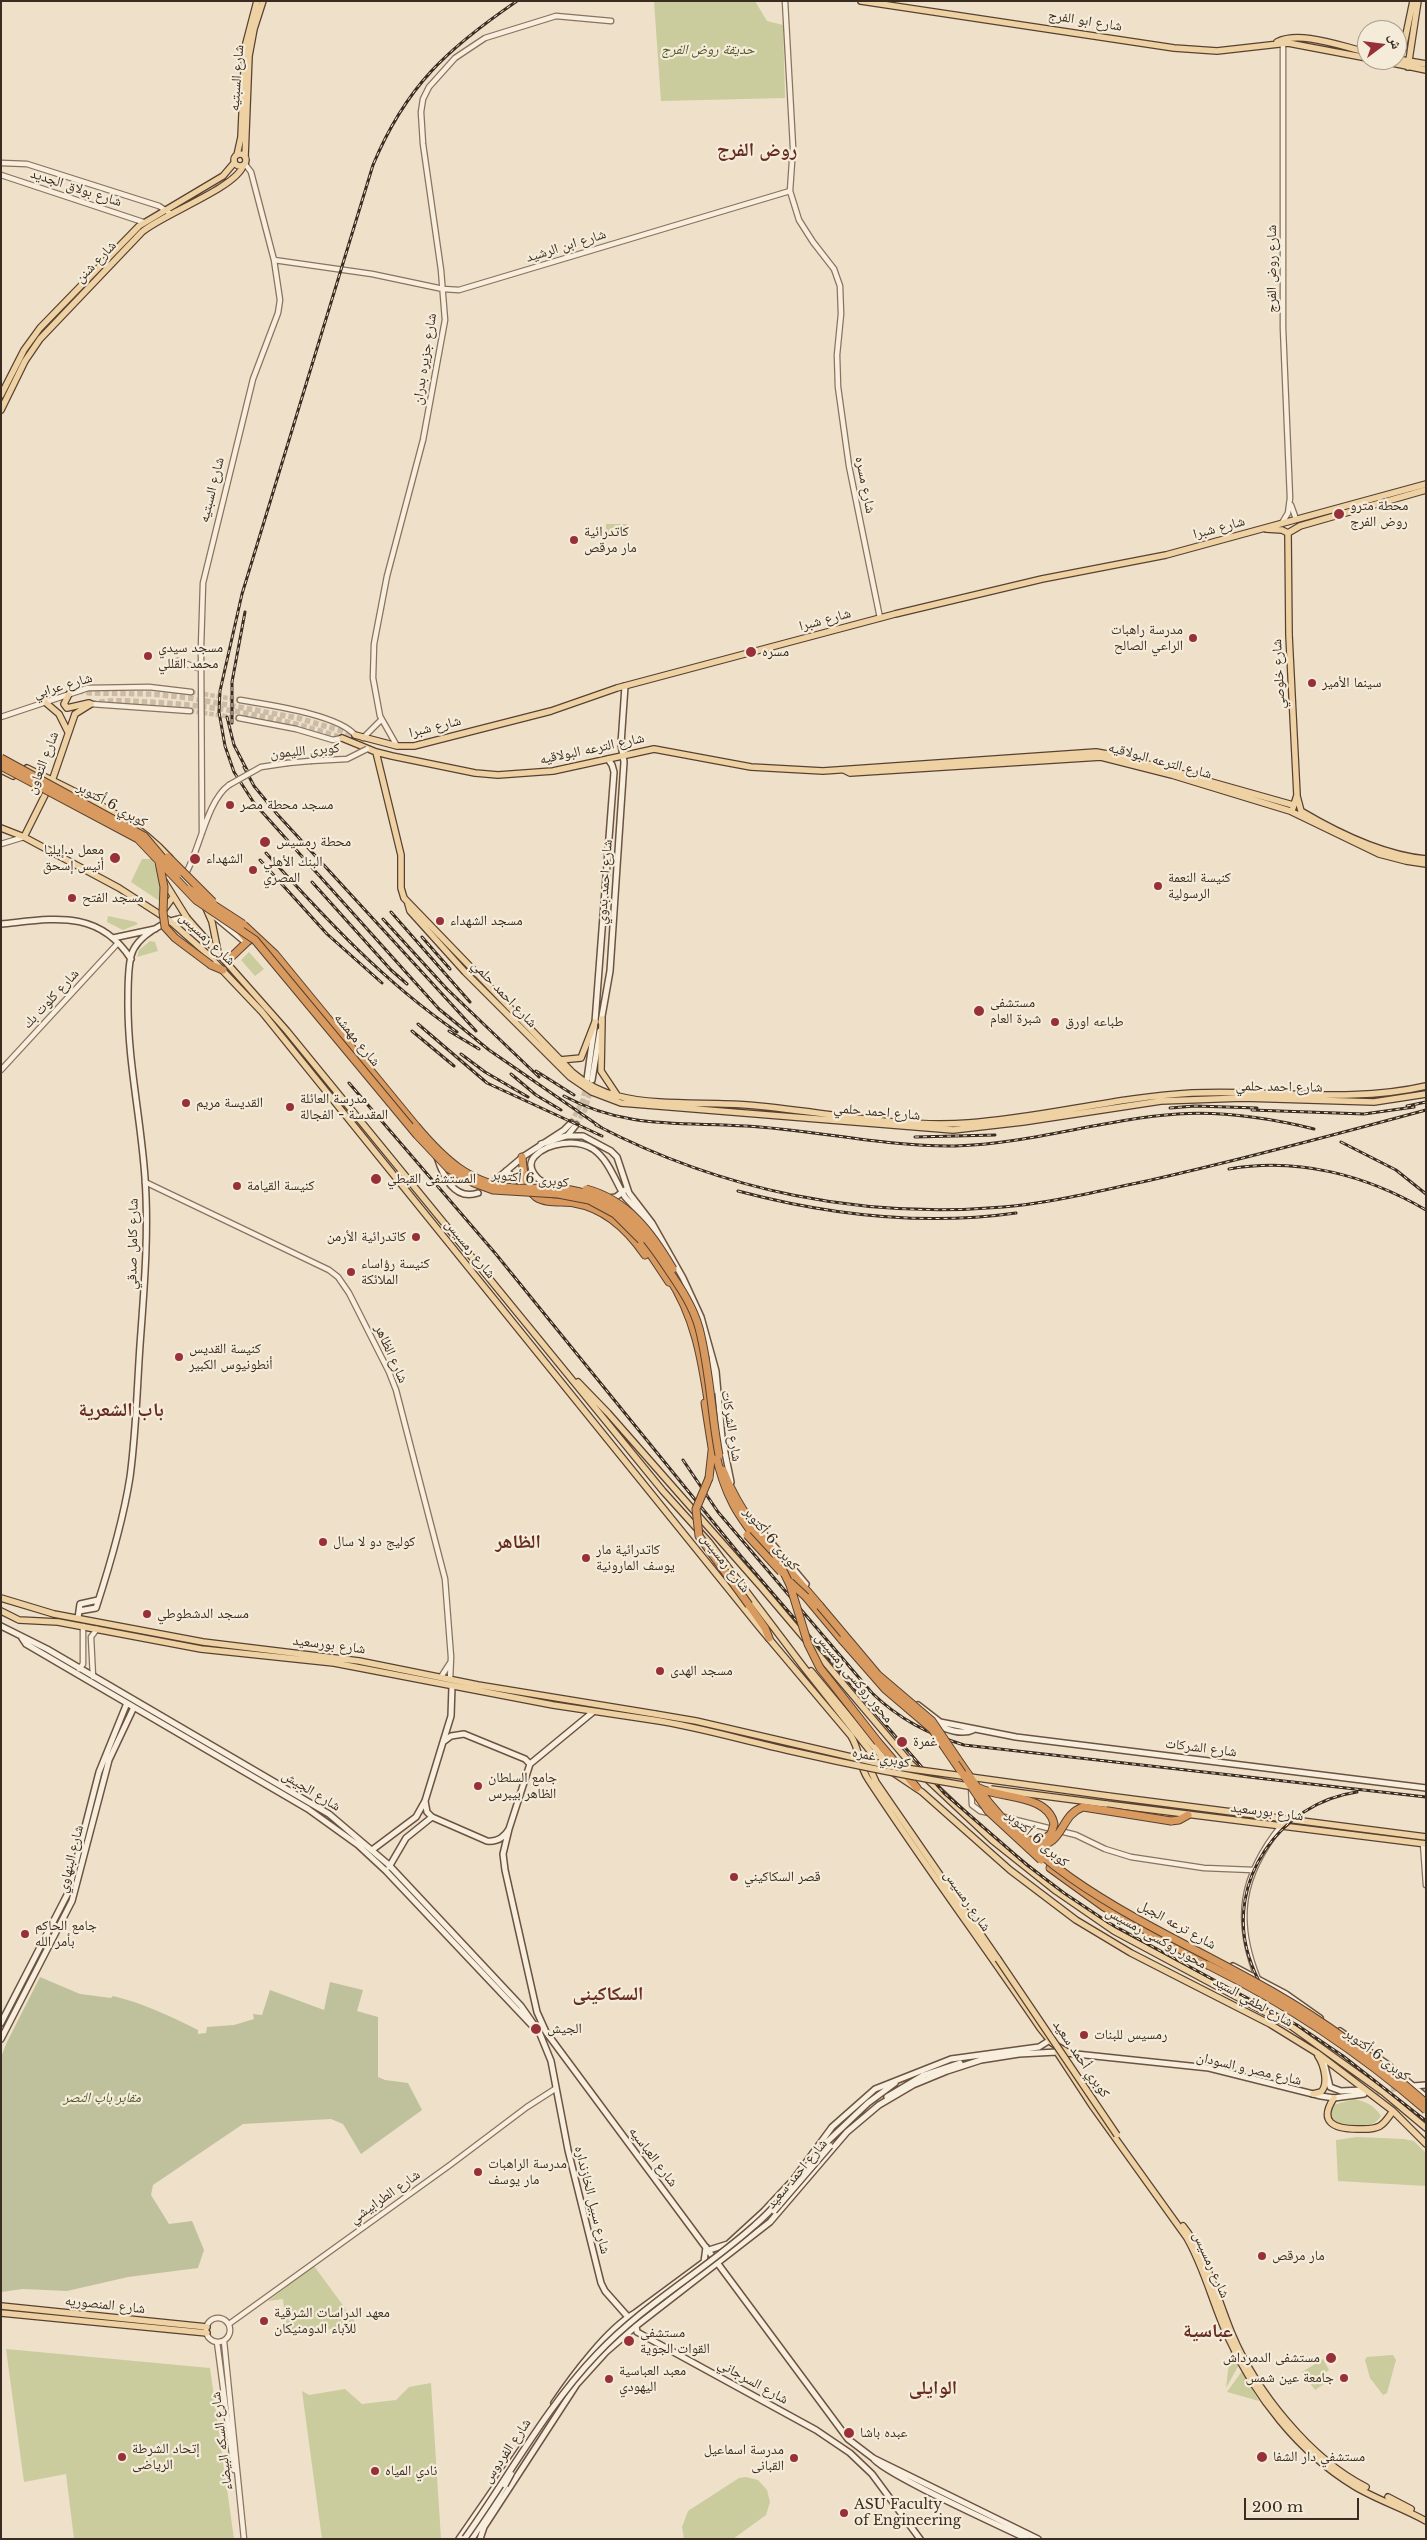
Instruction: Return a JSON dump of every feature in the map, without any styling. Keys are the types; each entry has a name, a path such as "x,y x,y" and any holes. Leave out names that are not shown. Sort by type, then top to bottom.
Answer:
{"highway":[{"name":"كوبري 6 أكتوبر","path":"1,757 139,833 150,841 191,890 245,926"},
{"name":"كوبري 6 أكتوبر","path":"1,766 129,834 143,844 196,900 229,921"},
{"path":"150,841 215,904 248,942 227,961"},
{"path":"158,859 164,887 162,912 165,927 176,938 212,965 223,970"},
{"name":"كوبرى 6 أكتوبر","path":"229,921 255,940 272,958 417,1135 449,1169 474,1183 493,1190 568,1195 602,1206 630,1227 688,1300 698,1327 723,1470 742,1511 771,1552 878,1676 932,1721 995,1812 1077,1883 1142,1924 1297,2006 1365,2054 1426,2103"},
{"name":"كوبرى 6 أكتوبر","path":"245,926 270,949 429,1141 452,1165 478,1180 497,1186 570,1190 600,1199 618,1209 634,1223 673,1283 686,1314 695,1342 717,1474 727,1504 747,1535 816,1609 876,1681 932,1729 988,1812 1026,1848 1075,1888 1145,1931 1270,1997 1308,2021 1376,2069 1426,2110"},
{"path":"382,1089 445,1164 476,1184 501,1190 539,1191 590,1198 613,1210 631,1225 646,1243 680,1296 692,1322 702,1363 715,1450 724,1488 738,1515 771,1552 790,1586 808,1644 820,1668 917,1788"},
{"path":"522,1157 527,1183 535,1196 543,1200 576,1204 608,1217 625,1230 664,1282 673,1283 674,1270 650,1234 626,1208 594,1191 578,1186 549,1184"},
{"path":"712,1450 709,1478 696,1509 696,1525 706,1548 765,1628 769,1638"},
{"path":"979,1788 993,1794 1035,1803 1048,1810 1054,1824 1048,1837 1038,1842 1022,1837"},
{"path":"1026,1848 1050,1843 1076,1810 1082,1807 1171,1821 1179,1820 1188,1815"}],"main road":[{"name":"شارع السبتيه","path":"234,163 241,137 245,46 257,1"},
{"name":"شارع السبتيه","path":"244,162 249,56 254,28 263,1"},
{"name":"شارع ابو الفرج","path":"861,1 1201,51 1226,50 1283,41"},
{"path":"1407,25 1413,1"},
{"path":"1408,61 1418,1"},
{"path":"1283,41 1308,39 1357,50"},
{"path":"1283,41 1357,56"},
{"path":"1408,61 1426,64"},
{"path":"1408,61 1426,70"},
{"path":"234,163 238,166 244,162 237,155"},
{"name":"شارع شنن","path":"1,410 34,346 143,222 168,212 228,181 238,174 244,162"},
{"name":"شارع شنن","path":"1,395 26,346 51,315 147,227 223,176 234,163"},
{"path":"51,315 56,320"},
{"name":"شارع شبرا","path":"356,735 397,746 414,746 536,715 588,700 624,686 880,618 1042,579 1166,554 1426,484"},
{"path":"1288,533 1300,526 1426,490"},
{"path":"1348,505 1350,513"},
{"path":"1333,510 1336,516"},
{"name":"شارع شبرا","path":"1262,529 1282,530 1288,533"},
{"name":"شارع خلوصي","path":"1288,533 1289,635 1297,795 1293,805 1294,813"},
{"name":"شارع احمد بدوي","path":"608,759 614,772 590,1079 610,971 618,858 624,686"},
{"path":"69,694 64,704 67,708 82,703 91,704"},
{"path":"45,702 59,714 68,732"},
{"name":"شارع التعاون","path":"24,837 52,781 75,714 91,704"},
{"name":"شارع الترعه البولاقيه","path":"342,738 376,752 475,774 498,775 553,771 657,749 765,769 844,770 850,773 1091,752 1107,753 1293,805"},
{"name":"شارع احمد حلمي","path":"376,752 401,855 401,894 408,904 410,911 586,1084 618,1096 953,1130 1017,1123 1161,1101 1243,1098 1374,1102 1426,1094"},
{"name":"شارع الترعه البولاقيه","path":"995,761 1088,756 1108,758 1294,813 1395,853 1426,859"},
{"path":"1,757 52,781 124,819 148,834 185,876 207,909 218,952"},
{"path":"1,770 138,841 154,859 168,888"},
{"name":"شارع الترعه البولاقيه","path":"1297,795 1298,806 1302,811 1379,854 1426,864"},
{"name":"شارع رمسيس","path":"1,828 24,837 158,913 170,921 223,970 311,1072 679,1524 769,1638 842,1725 860,1753 868,1761 874,1783 1050,2040 1069,2053"},
{"path":"160,848 168,888"},
{"path":"608,860 613,862 618,858"},
{"path":"606,876 612,870 617,872"},
{"name":"شارع رمسيس","path":"168,888 187,918 227,961 343,1099 663,1491 709,1542 802,1665 880,1762 917,1788"},
{"path":"158,913 164,910 173,897"},
{"name":"شارع مهمشه","path":"207,909 240,938 248,942 255,940 261,943 434,1151 444,1176 452,1187 467,1195 478,1193"},
{"name":"شارع كامل صدقي","path":"98,1600 119,1531 133,1452 144,1283 145,1182 129,1042 128,999 131,959 136,946 155,929 170,921 187,918"},
{"path":"1,924 73,919 96,926 113,938 131,959"},
{"path":"113,938 155,929"},
{"name":"شارع احمد حلمي","path":"450,952 525,1034 583,1088 613,1101 627,1104 707,1106 952,1124 996,1120 1101,1102 1161,1095 1243,1092 1361,1096 1426,1086"},
{"path":"602,1019 601,1071 607,1083 618,1096"},
{"path":"560,1060 581,1058 595,1022"},
{"path":"492,1182 522,1157 573,1124 566,1136"},
{"path":"541,1144 566,1136 588,1138 612,1151 618,1159 607,1165"},
{"name":"شارع الشركات","path":"549,1184 541,1181 534,1175 531,1163 535,1156 555,1146 573,1143 588,1146 607,1165 645,1219 670,1261 698,1317 712,1371 717,1422 726,1469 730,1484 742,1508 876,1671 890,1686 938,1721 967,1726 973,1730 1016,1737 1426,1788"},
{"name":"شارع الشركات","path":"618,1159 625,1190 652,1223 683,1278 701,1317 716,1372 725,1456 730,1478 739,1499 754,1522 883,1677 939,1726 968,1732 973,1730"},
{"path":"506,1171 519,1181 579,1189 608,1198 616,1197 625,1190"},
{"name":"محور روكسى رمسيس","path":"556,1361 633,1442 911,1764 973,1823 1029,1870 1100,1922 1282,2020 1383,2092 1426,2128"},
{"path":"702,1363 712,1371 704,1376"},
{"path":"679,1524 684,1523 687,1516"},
{"path":"697,1547 701,1541 709,1542"},
{"name":"شارع بورسعيد","path":"1,1598 54,1614 203,1642 351,1660 654,1717"},
{"path":"78,1618 80,1604 98,1600"},
{"path":"79,1611 95,1609 98,1600"},
{"name":"شارع بورسعيد","path":"1,1611 19,1620 58,1622 201,1649 334,1664 593,1712 654,1717"},
{"name":"شارع الجيش","path":"1,1626 47,1649 329,1814 372,1850 536,2028"},
{"name":"شارع الجيش","path":"22,1638 28,1645 308,1809 388,1868 531,2017 552,2064"},
{"path":"802,1665 816,1675 890,1766"},
{"path":"372,1850 412,1821 425,1801 451,1716 452,1686"},
{"name":"شارع البنهاوي","path":"1,2023 68,1893 98,1772 127,1703"},
{"name":"شارع البنهاوي","path":"1,2039 72,1901 109,1760 134,1707"},
{"path":"425,1801 427,1812 432,1817 487,1840 500,1839 509,1829 530,1764 593,1712"},
{"name":"كوبري غمره","path":"654,1717 696,1721 890,1766 1108,1796"},
{"name":"كوبري غمره","path":"654,1717 900,1775 979,1788 1106,1804"},
{"name":"شارع ترعه الجبل","path":"946,1728 945,1736 1003,1817 1068,1872 1095,1891 1197,1950 1286,1994 1356,2042 1426,2097"},
{"path":"948,1738 954,1730"},
{"path":"443,1742 454,1735 464,1734 525,1759 530,1764"},
{"name":"شارع لطفي السيد","path":"917,1788 1010,1870 1076,1920 1131,1953 1263,2021 1316,2053 1393,2111 1426,2144"},
{"name":"شارع بورسعيد","path":"1108,1796 1412,1835 1425,1841"},
{"name":"شارع بورسعيد","path":"1106,1804 1395,1841 1425,1841"},
{"path":"388,1868 409,1834 432,1817"},
{"path":"1283,1826 1292,1819"},
{"name":"شارع العباسيه","path":"509,1829 503,1863 537,2012 542,2024 562,2054 848,2439 857,2448 873,2458 1038,2539"},
{"path":"1395,1841 1396,1833"},
{"path":"1411,1842 1412,1835"},
{"name":"شارع رمسيس","path":"951,1895 998,1959"},
{"name":"كوبري أحمد سعيد","path":"998,1959 1144,2173"},
{"path":"531,2017 537,2012"},
{"path":"6,2013 13,2017"},
{"name":"شارع احمد سعيد","path":"709,2250 730,2242 764,2212 800,2171 832,2127 879,2087 951,2059 1039,2047 1050,2040"},
{"name":"شارع رمسيس","path":"1057,2052 1093,2107 1187,2238 1198,2260 1228,2338 1258,2390 1281,2421 1308,2451 1336,2474 1355,2487 1426,2521"},
{"name":"شارع احمد سعيد","path":"578,2384 612,2346 774,2219 848,2132 888,2099 934,2076 981,2060 1019,2054 1069,2053"},
{"name":"شارع مصر و السودان","path":"1069,2053 1209,2068 1334,2098 1364,2091"},
{"path":"1313,2094 1321,2092 1325,2087 1323,2067 1316,2053"},
{"path":"552,2064 554,2057 562,2054"},
{"path":"1322,2058 1330,2086 1341,2091 1383,2092"},
{"path":"463,2538 468,2535 472,2539 528,2447 596,2356 624,2330 761,2224 788,2196 828,2144 892,2093 907,2083 942,2068 981,2060"},
{"name":"شارع سبيل الخازنداره","path":"552,2064 555,2089 601,2283 636,2326"},
{"path":"463,2538 526,2446 595,2355 633,2320 756,2225 828,2144 868,2103 904,2076"},
{"path":"1413,2086 1426,2085"},
{"path":"1334,2098 1328,2109 1329,2124 1337,2128 1374,2128 1383,2124 1393,2111"},
{"path":"804,2165 809,2171 815,2169"},
{"path":"800,2171 806,2172 809,2177"},
{"name":"شارع رمسيس","path":"1144,2173 1194,2242 1240,2350 1261,2386 1284,2418 1324,2458 1358,2484 1426,2517"},
{"path":"730,2242 731,2248 738,2248"},
{"path":"627,2317 704,2262 705,2245"},
{"name":"شارع المنصوريه","path":"1,2306 70,2317"},
{"name":"شارع المنصوريه","path":"1,2313 70,2317 207,2330"},
{"name":"شارع الفردوس","path":"463,2538 573,2376 627,2317"},
{"name":"شارع السرجاني","path":"636,2326 637,2332 820,2432 850,2453 872,2474 920,2539"},
{"name":"شارع الفردوس","path":"480,2539 484,2527 521,2468 578,2384"},
{"path":"850,2453 855,2453 857,2448"},
{"name":"شارع العباسيه","path":"873,2458 879,2465 1027,2539"}],"street":[{"name":"شارع مسره","path":"785,1 793,147 790,191 797,216 804,230 834,269 839,280 842,297 837,355 838,388 849,466 880,618"},
{"name":"شارع جزيره بدران","path":"397,746 381,720 373,678 375,634 429,411 445,320 443,290 423,144 421,112 423,98 429,87 448,65 471,45 520,26 556,16 611,21"},
{"name":"شارع روض الفرج","path":"1280,524 1288,513 1290,498 1283,328 1283,41"},
{"name":"شارع السبتيه","path":"203,831 201,669 203,579 253,379 279,307 280,290 274,260 251,172 244,162"},
{"path":"1,163 27,164 168,212"},
{"name":"شارع بولاق الجديد","path":"1,175 143,222"},
{"name":"شارع ابن الرشيد","path":"274,260 346,271 443,290 459,290 790,191"},
{"name":"شارع روض الفرج","path":"1290,498 1296,519"},
{"path":"178,661 201,669"},
{"name":"شارع عرابي","path":"1,717 88,688 132,686 191,692"},
{"path":"240,700 313,715 347,727 356,735"},
{"path":"91,704 190,710"},
{"path":"239,718 296,729 333,740 342,738"},
{"path":"363,738 381,720"},
{"name":"كوبرى الليمون","path":"185,876 195,857 203,831 222,790 255,770 272,764 342,760 368,748"},
{"path":"1,844 24,837"},
{"name":"شارع كلوت بك","path":"1,1070 118,943"},
{"name":"شارع الظاهر","path":"145,1182 328,1270 344,1284 387,1368 396,1390 445,1579 451,1657 450,1680"},
{"path":"79,1669 83,1664 83,1626"},
{"path":"94,1677 91,1637 97,1629"},
{"path":"441,1677 451,1657"},
{"path":"972,1774 970,1795 972,1805 980,1811 1076,1835 1105,1849 1131,1857 1204,1868 1253,1870"},
{"path":"1258,1979 1248,1950 1244,1922 1246,1896 1253,1870 1261,1854 1283,1826"},
{"path":"1425,1841 1426,1885"},
{"name":"شارع الطرابيشي","path":"229,2324 450,2165 527,2107 555,2089"},
{"path":"216,2318 223,2319 229,2324 230,2334 224,2341 217,2342 211,2340 207,2330 210,2322 216,2318"},
{"name":"شارع السكه البيضاء","path":"224,2341 243,2539"},
{"name":"شارع السكه البيضاء","path":"217,2342 243,2539"}],"green space":[{"name":"حديقة روض الفرج","path":"654,1 755,1 767,21 783,25 785,98 661,101"},
{"path":"606,524 627,524 627,534 606,534"},
{"path":"142,859 152,859 158,875 161,902 131,882"},
{"path":"108,916 138,924 123,930 107,922"},
{"path":"150,941 155,942 158,951 137,957 139,950"},
{"path":"249,952 264,969 255,976 241,960"},
{"name":"مقابر باب النصر","path":"40,1977 80,1994 111,1998 113,1996 146,2006 198,2030 198,2034 206,2033 207,2027 234,2025 254,2019 253,2014 262,2015 270,1990 324,2010 330,1982 363,1990 357,2011 378,2017 378,2077 385,2080 408,2083 422,2110 361,2154 343,2124 331,2119 243,2124 153,2185 151,2195 169,2224 192,2221 204,2250 198,2268 128,2277 67,2291 23,2289 1,2292 1,2057"},
{"path":"1355,2099 1370,2104 1376,2109 1381,2116 1377,2121 1364,2127 1350,2127 1331,2119 1330,2109 1333,2105"},
{"path":"1357,2137 1414,2141 1426,2153 1426,2186 1338,2181 1336,2140"},
{"path":"314,2266 356,2323 354,2327 287,2333 283,2299 268,2301"},
{"path":"1231,2345 1241,2361 1226,2388"},
{"name":"إتحاد الشرطة الرياضى","path":"6,2349 210,2368 234,2539 74,2539 66,2474 24,2482"},
{"path":"1393,2355 1396,2360 1387,2393 1383,2395 1370,2378 1365,2360 1367,2357"},
{"path":"1323,2359 1329,2370 1325,2373 1330,2380 1315,2390 1302,2372"},
{"path":"1242,2371 1259,2401 1227,2392"},
{"name":"نادي المياه","path":"431,2383 441,2539 322,2539 302,2391 309,2395 345,2389 362,2404 396,2400 409,2387"},
{"path":"746,2477 758,2480 767,2490 770,2502 766,2515 733,2539 684,2539 682,2527 688,2511 739,2478"}],"tunnel":[{"path":"78,691 90,693 153,694 190,698 298,718 355,735"},
{"path":"191,692 240,700"},
{"path":"91,704 105,701 127,701 222,709 271,718 342,738"},
{"path":"190,711 239,718"},
{"path":"571,1123 583,1100 586,1084"},
{"path":"576,1125 585,1110 591,1089"},
{"path":"1369,2094 1400,2088"}],"railway":[{"path":"517,1 449,53 431,71 400,113 373,165 242,594 220,691 219,712 225,746 234,772 254,803 439,1009 489,1050 602,1128"},
{"path":"232,723 232,682 245,612"},
{"path":"227,717 234,745 248,772"},
{"path":"244,767 254,786 277,814 476,1031"},
{"path":"266,853 311,902 380,971 430,1013 457,1032"},
{"path":"260,860 327,934 382,983"},
{"path":"312,882 391,970 407,984"},
{"path":"391,912 470,1002"},
{"path":"383,919 447,989 539,1077"},
{"path":"422,937 450,969"},
{"path":"418,1024 487,1083 602,1136"},
{"path":"412,1031 454,1066"},
{"path":"449,1031 479,1049"},
{"path":"461,1054 485,1072 528,1097"},
{"path":"536,1071 574,1095"},
{"path":"511,1074 536,1095 561,1110"},
{"path":"349,1083 495,1253 740,1555 944,1793 1027,1865 1064,1893 1109,1923 1297,2025 1343,2056 1426,2121"},
{"path":"564,1096 587,1107 631,1119 653,1122 772,1128 929,1146 955,1146 1011,1141 1122,1121 1195,1113 1247,1116 1314,1129"},
{"path":"1407,1106 1426,1102"},
{"path":"1170,1108 1195,1106 1257,1108"},
{"path":"1252,1110 1364,1114 1414,1107"},
{"path":"596,1125 644,1148 693,1167 743,1183 845,1204 897,1209 950,1210 1022,1205 1077,1196 1220,1164 1426,1110"},
{"path":"915,1137 995,1135"},
{"path":"1341,1142 1396,1170 1426,1194"},
{"path":"1229,1169 1280,1165 1306,1167 1331,1172 1380,1187 1426,1210"},
{"path":"738,1191 806,1206 876,1216 946,1218 1016,1213"},
{"path":"683,1460 718,1512 872,1693 893,1711 926,1731 964,1745 1426,1797"},
{"path":"1284,2010 1266,1993 1249,1957 1244,1929 1245,1901 1252,1874 1265,1850 1283,1829 1304,1812 1329,1799 1357,1792"}],"place":[{"name":"محطة مترو روض الفرج","path":"1339,514"},
{"name":"كاتدرائية مار مرقص","path":"574,540"},
{"name":"مدرسة راهبات الراعي الصالح","path":"1193,638"},
{"name":"مسره","path":"751,652"},
{"name":"مسجد سيدي محمد القللي","path":"148,656"},
{"name":"سينما الأمير","path":"1312,683"},
{"name":"مسجد محطة مصر","path":"230,805"},
{"name":"محطة رمسيس","path":"265,842"},
{"name":"معمل د.إيليا أنيس إسحق","path":"115,858"},
{"name":"الشهداء","path":"195,859"},
{"name":"البنك الأهلي المصري","path":"253,870"},
{"name":"كنيسة النعمة الرسولية","path":"1158,886"},
{"name":"مسجد الفتح","path":"72,898"},
{"name":"مسجد الشهداء","path":"440,921"},
{"name":"مستشفى شبرة العام","path":"979,1011"},
{"name":"طباعه اورق","path":"1055,1022"},
{"name":"القديسة مريم","path":"186,1103"},
{"name":"مدرسة العائلة المقدسة - الفجالة","path":"290,1107"},
{"name":"المستشفى القبطي","path":"376,1179"},
{"name":"كنيسة القيامة","path":"237,1186"},
{"name":"كاتدرائية الأرمن","path":"416,1237"},
{"name":"كنيسة رؤاساء الملائكة","path":"351,1272"},
{"name":"كنيسة القديس أنطونيوس الكبير","path":"179,1357"},
{"name":"كوليج دو لا سال","path":"323,1542"},
{"name":"كاتدرائية مار يوسف المارونية","path":"586,1558"},
{"name":"مسجد الدشطوطي","path":"147,1614"},
{"name":"مسجد الهدى","path":"660,1671"},
{"name":"غمرة","path":"902,1742"},
{"name":"جامع السلطان الظاهر بيبرس","path":"478,1786"},
{"name":"قصر السكاكيني","path":"734,1877"},
{"name":"جامع الحاكم بأمر الله","path":"25,1934"},
{"name":"الجيش","path":"536,2029"},
{"name":"رمسيس للبنات","path":"1084,2035"},
{"name":"مدرسة الراهبات مار يوسف","path":"478,2172"},
{"name":"مار مرقص","path":"1262,2256"},
{"name":"معهد الدراسات الشرقية للآباء الدومنيكان","path":"264,2321"},
{"name":"مستشفى القوات الجوية","path":"629,2341"},
{"name":"مستشفى الدمرداش","path":"1331,2358"},
{"name":"جامعة عين شمس","path":"1344,2378"},
{"name":"معبد العباسية اليهودي","path":"609,2379"},
{"name":"عبده باشا","path":"849,2433"},
{"name":"إتحاد الشرطة الرياضى","path":"122,2457"},
{"name":"مستشفي دار الشفا","path":"1262,2457"},
{"name":"مدرسة اسماعيل القبانى","path":"794,2458"},
{"name":"نادي المياه","path":"375,2471"},
{"name":"ASU Faculty of Engineering","path":"844,2513"}],"district":[{"name":"روض الفرج","path":"757,151"},
{"name":"باب الشعرية","path":"121,1411"},
{"name":"الظاهر","path":"518,1543"},
{"name":"السكاكينى","path":"608,1995"},
{"name":"عباسية","path":"1208,2332"},
{"name":"الوايلى","path":"933,2389"}]}
